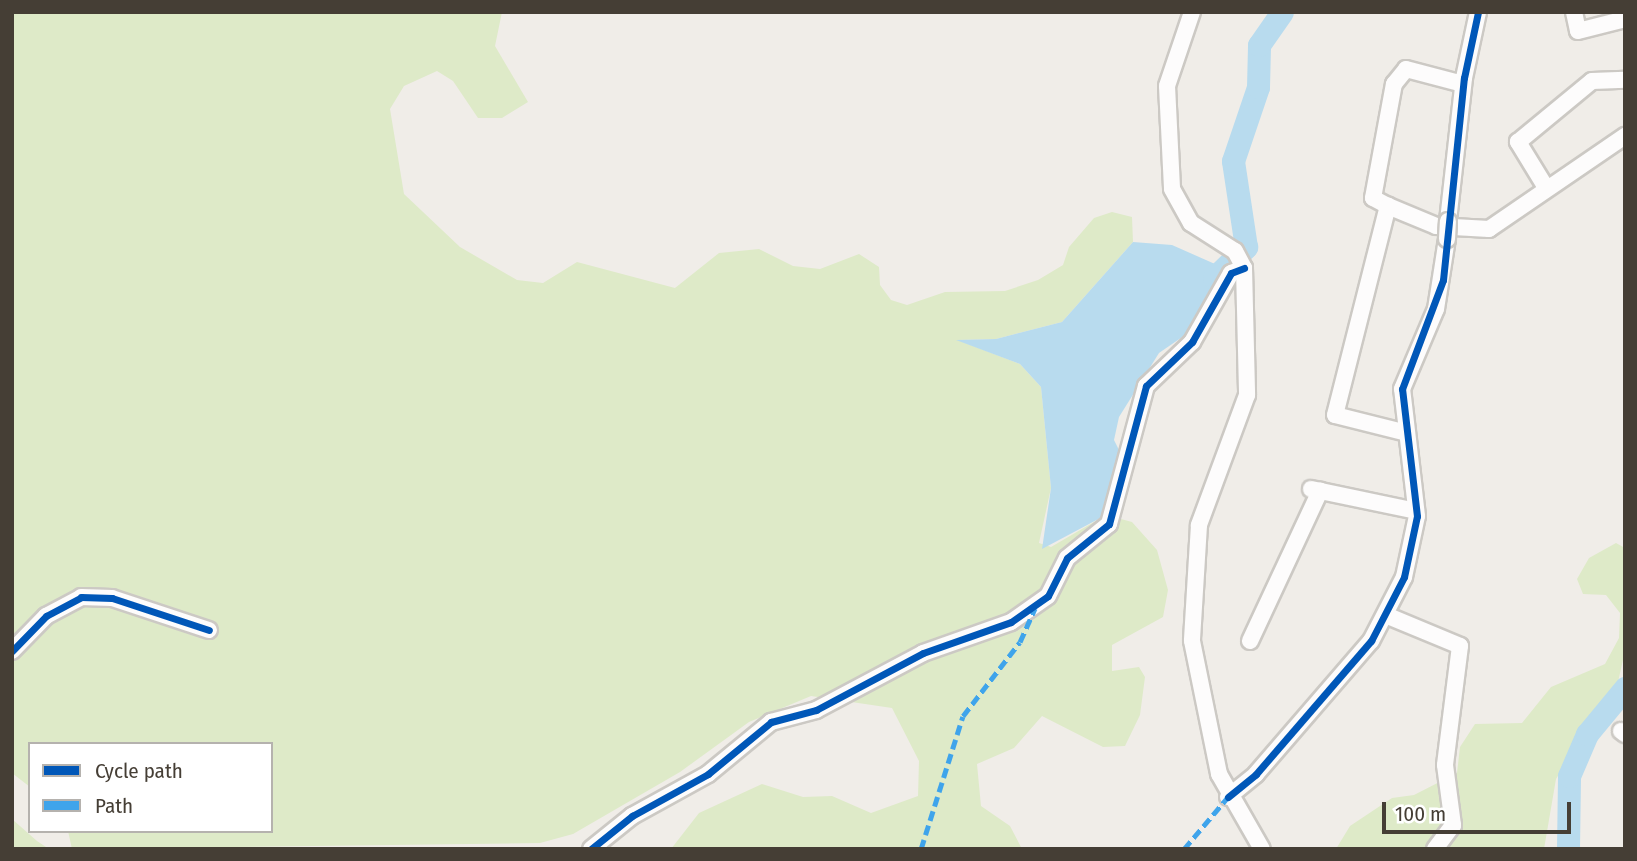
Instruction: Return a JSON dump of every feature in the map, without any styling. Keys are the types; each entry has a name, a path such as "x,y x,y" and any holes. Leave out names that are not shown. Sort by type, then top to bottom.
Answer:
{"street":[{"path":"1192,12 1167,86 1172,189 1191,223 1235,251 1244,268 1247,395 1199,525 1192,603 1200,704 1228,797 1262,849"},
{"path":"1228,797 1256,774 1388,616 1414,544 1416,511 1403,432 1402,389 1436,309 1447,239 1463,84 1478,12"},
{"path":"1574,12 1578,31 1625,19"},
{"path":"1463,84 1406,69 1394,84 1373,198 1436,226 1489,229 1545,186 1625,136"},
{"path":"1545,186 1518,142 1592,81 1625,80"},
{"path":"1388,205 1335,415 1403,432"},
{"path":"591,849 632,816 708,774 771,722 816,710 923,653 1011,622 1048,596 1067,558 1108,523 1146,386 1192,342 1231,272 1244,268"},
{"path":"1250,641 1315,490 1416,511"},
{"path":"12,651 46,616 81,597 112,598 209,631"},
{"path":"1388,616 1460,646 1445,765 1453,825 1434,849"}],"green space":[{"path":"12,12 502,12 495,46 528,102 502,118 478,118 453,81 437,71 404,86 390,109 404,194 460,247 517,280 543,283 577,262 675,288 719,253 759,249 793,266 820,269 859,254 879,267 880,285 891,300 907,305 945,292 1005,291 1038,280 1063,265 1069,247 1094,218 1112,212 1132,217 1133,242 1062,322 996,339 958,340 1020,364 1041,387 1051,488 1039,543 1051,547 1106,515 1132,522 1157,550 1168,590 1163,617 1112,645 1112,671 1139,667 1145,677 1140,715 1125,746 1103,747 1042,716 1014,748 977,764 981,806 1010,826 1022,849 671,849 699,813 762,784 803,797 832,796 871,813 918,796 919,761 892,708 811,696 749,722 680,772 573,834 540,843 72,849 68,833 273,833 273,742 28,742 28,785 12,773"},
{"path":"1616,543 1625,548 1625,651 1618,682 1556,779 1544,849 1336,849 1350,826 1392,798 1414,795 1457,773 1460,747 1475,724 1522,723 1551,687 1605,664 1619,638 1620,613 1606,595 1583,594 1577,579 1589,558"},
{"path":"12,819 37,841 49,849 12,849"}],"water":[{"path":"1133,242 1172,245 1224,268 1224,278 1191,331 1159,353 1119,417 1114,440 1122,456 1106,515 1042,549 1051,488 1041,387 1020,364 956,340 996,339 1062,322"}],"waterway":[{"path":"1214,278 1246,247 1233,161 1258,87 1259,45 1282,12"},
{"path":"1568,849 1569,776 1587,734 1625,688"}],"marked path":[{"path":"921,849 963,716 1020,642 1035,608"},
{"path":"1184,849 1228,797"}],"cycle path":[{"path":"1228,797 1256,774 1371,641 1404,577 1417,516 1402,389 1443,280 1464,78 1478,12"},
{"path":"591,849 632,816 708,774 771,722 816,710 923,653 1011,622 1048,596 1067,558 1109,524 1146,386 1192,342 1231,273 1244,268"},
{"path":"12,651 46,616 81,597 112,598 209,630"}]}
